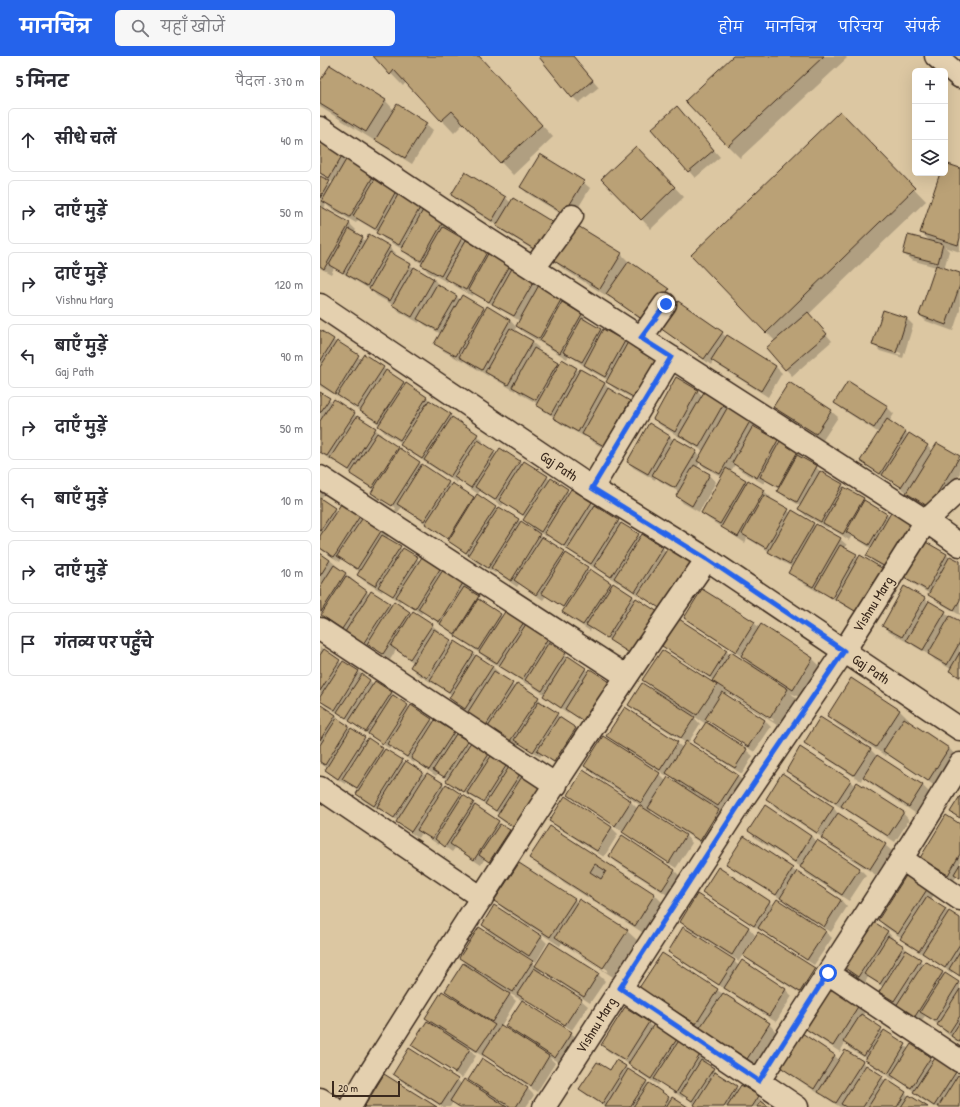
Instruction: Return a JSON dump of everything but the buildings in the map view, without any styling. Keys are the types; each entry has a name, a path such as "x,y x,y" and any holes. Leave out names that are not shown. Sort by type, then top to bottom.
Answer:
{"street":[{"path":"936,56 960,77"},
{"path":"320,128 450,214 960,544"},
{"path":"534,268 572,216"},
{"path":"641,338 666,304"},
{"name":"Gaj Path","path":"320,305 592,488 707,559 960,729"},
{"path":"592,488 671,357"},
{"path":"320,477 626,676"},
{"name":"Vishnu Marg","path":"551,1104 620,988 741,802 844,651 926,521 960,489"},
{"path":"350,1107 482,898 626,676 707,559"},
{"path":"320,629 556,785"},
{"path":"759,1081 917,836 960,764"},
{"path":"320,788 482,898"},
{"path":"902,859 960,899"},
{"path":"828,973 960,1061"},
{"path":"620,988 796,1107"},
{"path":"320,1099 332,1107"}],"route":[{"path":"666,304 641,338 671,357 592,488 707,559 844,651 741,802 620,988 759,1081 828,973"}]}
